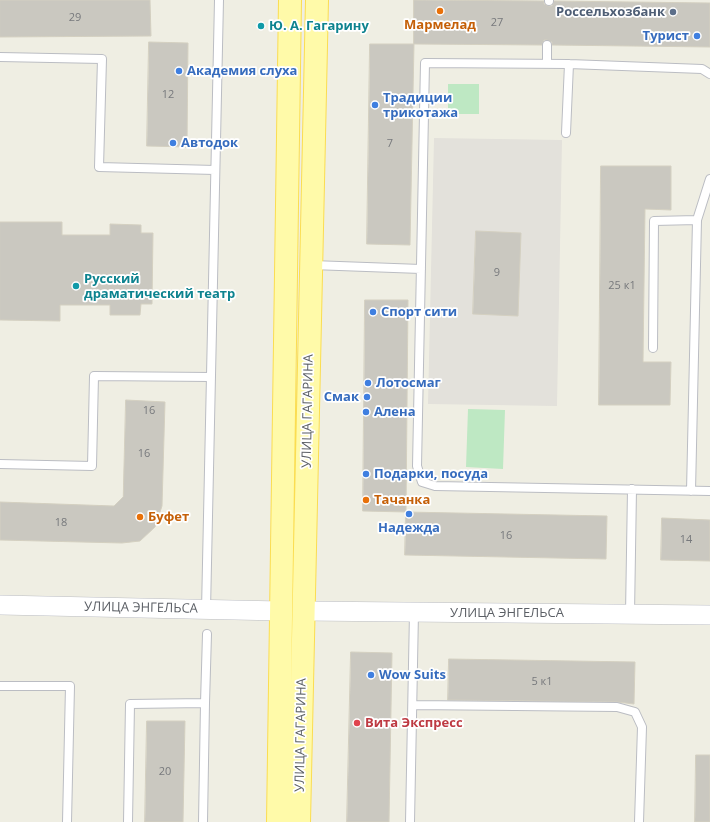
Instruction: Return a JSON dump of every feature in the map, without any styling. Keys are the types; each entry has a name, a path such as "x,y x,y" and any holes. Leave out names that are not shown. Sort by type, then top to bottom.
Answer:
{"main road":[{"name":"УЛИЦА ГАГАРИНА","path":"278,822 290,0"},
{"name":"УЛИЦА ГАГАРИНА","path":"299,822 317,0"},
{"path":"282,610 304,611"}],"street":[{"name":"УЛИЦА ЭНГЕЛЬСА","path":"0,605 206,610 282,610"},
{"name":"УЛИЦА ЭНГЕЛЬСА","path":"304,611 710,615"}],"lane":[{"path":"206,610 219,0"},
{"path":"547,46 547,63"},
{"path":"0,57 102,59 99,167 215,170"},
{"path":"710,74 702,70 547,63 426,63 417,466 422,482 435,486 710,491"},
{"path":"566,134 569,64"},
{"path":"691,491 696,220 710,179"},
{"path":"653,348 654,221 696,220"},
{"path":"311,265 422,269"},
{"path":"0,464 92,466 94,376 211,377"},
{"path":"630,614 632,489"},
{"path":"410,822 414,612"},
{"path":"203,822 207,634"},
{"path":"0,686 70,686 67,822"},
{"path":"128,822 130,704 205,703"},
{"path":"413,705 617,707 635,712 642,727 638,822"}],"shaded area":[{"path":"434,138 562,140 557,406 428,404"}],"green space":[{"path":"448,84 479,84 479,114 448,114"},
{"path":"468,409 505,410 503,469 466,467"}],"building":[{"path":"0,0 150,0 151,36 0,37"},
{"path":"414,0 544,1 544,4 549,6 552,6 554,1 710,3 710,47 552,45 552,42 547,40 544,40 542,45 414,44"},
{"path":"149,42 188,43 187,147 147,146"},
{"path":"370,44 414,44 410,245 367,244"},
{"path":"601,166 671,166 671,210 645,209 643,362 671,362 670,405 599,405"},
{"name":"Русский драматический театр","path":"0,222 62,222 62,235 110,235 110,224 141,225 141,233 153,233 152,304 141,304 140,315 110,315 110,305 60,305 60,321 0,320"},
{"path":"476,231 521,233 518,316 473,314"},
{"path":"365,300 408,300 406,512 363,511"},
{"path":"126,400 165,402 162,506 155,527 140,541 122,543 0,540 0,502 114,506 123,497"},
{"path":"406,512 607,516 606,559 405,555"},
{"path":"662,518 710,520 710,561 661,560"},
{"path":"351,652 392,653 389,822 347,822"},
{"path":"449,659 635,662 634,704 617,702 448,700"},
{"path":"147,721 185,721 183,822 145,822"},
{"path":"696,755 710,755 710,822 695,822"}],"place":[{"name":"Мармелад","path":"440,11"},
{"name":"Россельхозбанк","path":"673,12"},
{"name":"Ю. А. Гагарину","path":"261,26"},
{"name":"Турист","path":"697,36"},
{"name":"Академия слуха","path":"179,71"},
{"name":"Традиции трикотажа","path":"375,105"},
{"name":"Автодок","path":"173,143"},
{"name":"Русский драматический театр","path":"76,286"},
{"name":"Спорт сити","path":"373,312"},
{"name":"Лотосмаг","path":"368,383"},
{"name":"Смак","path":"367,397"},
{"name":"Алена","path":"366,412"},
{"name":"Подарки, посуда","path":"366,474"},
{"name":"Тачанка","path":"366,500"},
{"name":"Надежда","path":"409,514"},
{"name":"Буфет","path":"140,517"},
{"name":"Wow Suits","path":"371,675"},
{"name":"Вита Экспресс","path":"357,723"}]}
